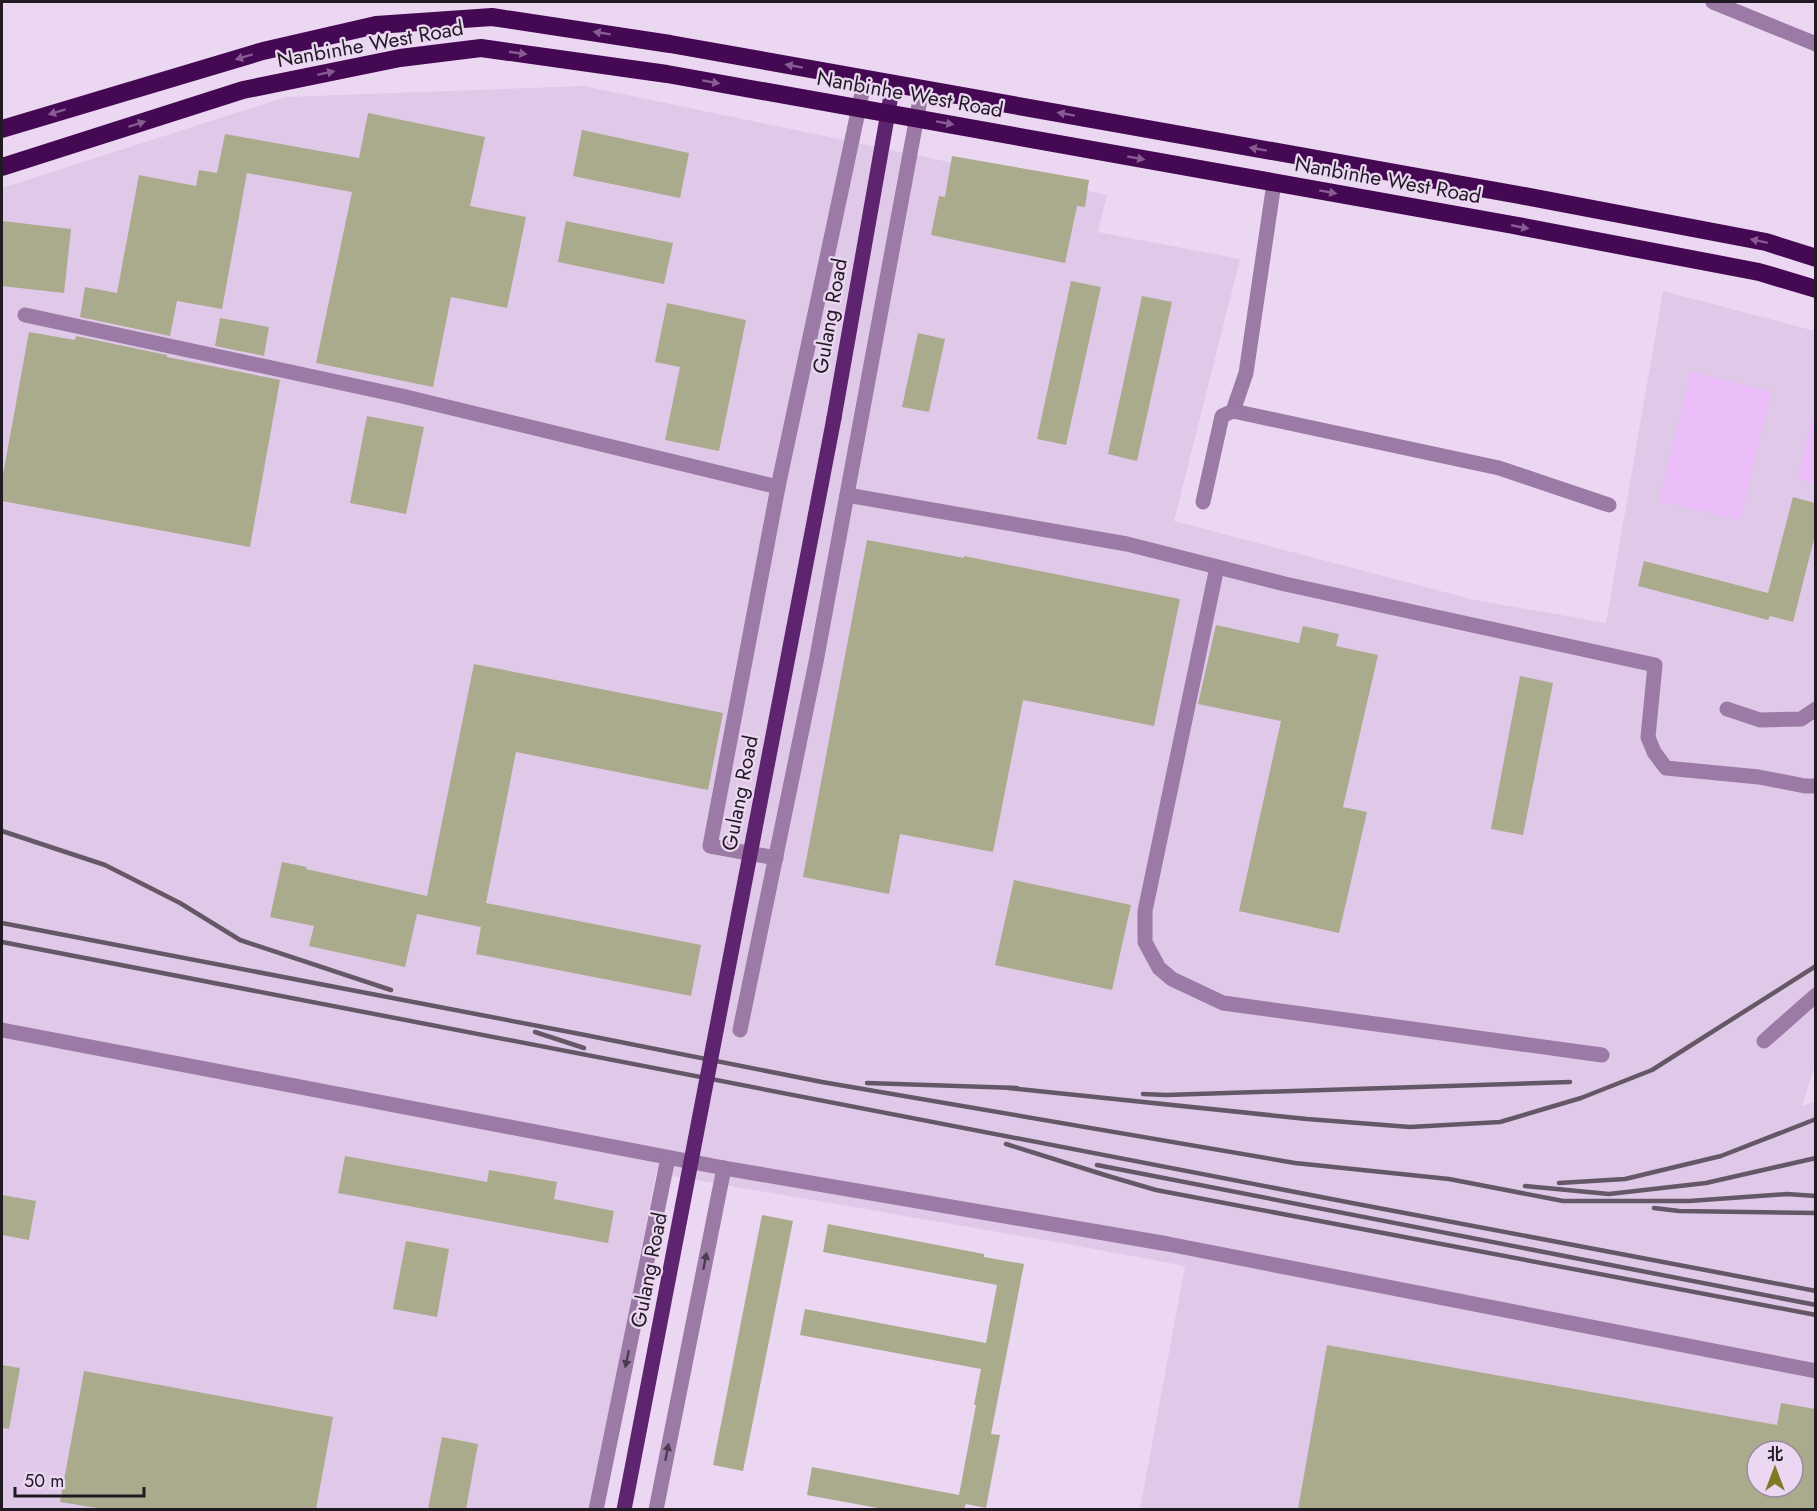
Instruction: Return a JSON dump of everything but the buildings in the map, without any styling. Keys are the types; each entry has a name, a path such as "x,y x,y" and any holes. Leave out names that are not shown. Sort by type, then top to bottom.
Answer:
{"highway":[{"name":"Nanbinhe West Road","path":"2,129 263,51 376,25 492,17 670,44 1531,198 1766,242 1815,258"},
{"name":"Nanbinhe West Road","path":"2,166 243,90 400,58 481,48 667,74 917,118 1759,272 1815,289"}],"main road":[{"name":"Gulang Road","path":"624,1509 834,418 893,84"}],"street":[{"path":"1713,2 1815,44"},
{"path":"776,858 710,846 778,487 865,79"},
{"path":"740,1030 816,662 922,89"},
{"path":"1233,411 1246,373 1274,183"},
{"path":"25,315 402,396 778,487"},
{"path":"1203,502 1222,416 1233,411 1499,468 1609,505"},
{"path":"847,495 1127,544 1284,584 1655,665 1648,737 1654,752 1666,768 1748,776 1815,786"},
{"path":"1217,567 1145,911 1145,942 1159,968 1172,979 1223,1003 1602,1056"},
{"path":"1727,709 1760,720 1801,719 1815,709"},
{"path":"1764,1041 1815,994"},
{"path":"2,1030 668,1158 1168,1244 1815,1371"},
{"name":"Gulang Road","path":"596,1509 668,1158"},
{"path":"656,1509 724,1168"}],"shaded area":[{"path":"584,86 1107,195 1098,232 1240,259 1174,521 1475,600 1606,623 1663,291 1815,331 1816,1062 1802,1106 1815,1102 1815,1509 1140,1509 1185,1266 656,1173 590,1509 2,1509 2,188 286,97"},
{"path":"1691,372 1771,392 1740,520 1659,501"},
{"path":"1814,411 1816,412 1815,484 1797,479"}],"railway":[{"path":"2,831 105,865 180,903 240,940 391,990"},
{"path":"2,923 822,1082 1295,1163 1449,1179 1563,1201 1689,1201 1787,1194 1816,1196"},
{"path":"2,942 1816,1291"},
{"path":"1008,1088 1307,1119 1410,1127 1500,1122 1581,1098 1652,1070 1816,966"},
{"path":"535,1032 584,1048"},
{"path":"1143,1094 1570,1082"},
{"path":"867,1083 1017,1088"},
{"path":"1559,1183 1625,1179 1721,1156 1816,1119"},
{"path":"1006,1144 1156,1190 1816,1315"},
{"path":"1525,1186 1609,1194 1706,1183 1816,1158"},
{"path":"1097,1165 1816,1305"},
{"path":"1654,1208 1679,1211 1816,1213"}]}
